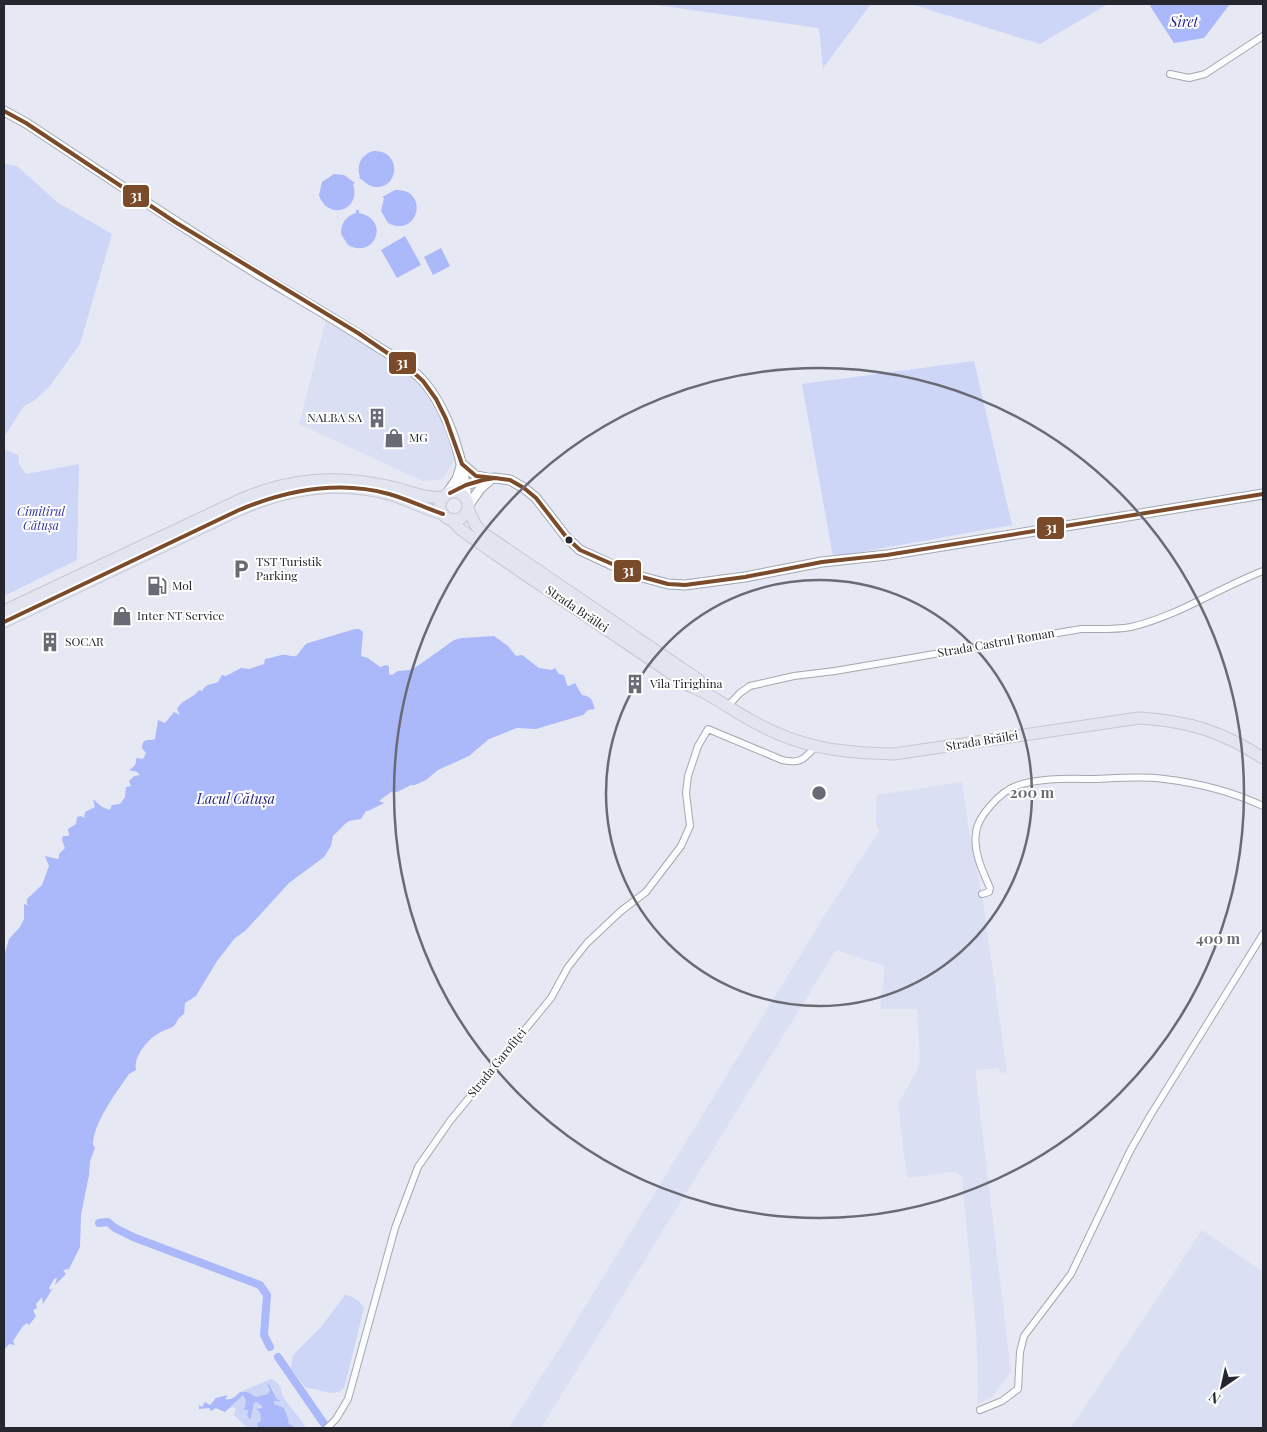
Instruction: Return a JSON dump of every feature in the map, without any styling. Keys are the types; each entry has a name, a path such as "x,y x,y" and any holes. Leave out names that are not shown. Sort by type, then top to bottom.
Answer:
{"highway":[{"path":"4,611 265,489 289,483 315,480 368,482 425,498 454,492 462,495 468,506 463,516 447,517 441,507 446,495"},
{"name":"Strada Brăilei","path":"4,622 224,516 268,498 291,491 324,488 366,490 389,494 447,517 460,529 560,593 618,626 666,664"},
{"name":"Strada Brăilei","path":"468,506 476,526 483,533 605,628 666,664 748,719 815,747 865,754 894,754 1139,718 1186,723 1212,730 1230,738 1263,758"}],"street":[{"path":"1170,74 1189,78 1206,74 1263,36"},
{"path":"4,111 214,247 358,333 405,365 423,381 436,400 450,429 462,464 468,506"},
{"path":"462,464 476,476 510,480 530,493 542,505 567,538 585,553 642,577 676,585 712,582 822,562 887,555 1263,494"},
{"path":"446,495 457,479 462,464"},
{"path":"446,495 466,485 495,478"},
{"path":"468,506 483,485 495,478"},
{"name":"Strada Castrul Roman","path":"728,706 740,693 750,686 794,676 835,671 1081,628 1108,630 1131,627 1176,611 1263,571"},
{"name":"Strada Garofiței","path":"329,1427 341,1412 348,1399 395,1228 418,1167 450,1121 551,998 568,967 587,943 621,911 646,892 680,846 690,826 686,793 688,776 698,746 708,730 782,760 792,762 802,761 815,747"},
{"path":"982,894 989,892 990,888 977,851 975,834 977,826 984,813 1014,786 1044,780 1158,778 1229,793 1263,806"},
{"path":"980,1410 1002,1401 1018,1389 1020,1352 1024,1336 1071,1274 1130,1151 1263,934"}],"shaded area":[{"path":"326,320 403,369 424,390 444,426 455,459 443,479 423,481 299,424"},
{"path":"962,782 969,831 982,894 1007,1072 1000,1073 999,1068 975,1070 1011,1372 993,1396 977,1405 976,1328 962,1177 956,1172 952,1172 907,1178 898,1104 918,1069 920,1059 917,1009 880,1009 885,966 836,950 541,1428 508,1428 553,1359 828,910 879,831 876,824 877,795"},
{"path":"1202,1230 1263,1272 1263,1428 1071,1428"}],"green space":[{"path":"649,4 871,4 823,68 819,28"},
{"path":"911,4 1108,4 1040,44"},
{"path":"4,164 17,166 57,202 112,234 80,344 49,387 34,401 24,406 4,437"},
{"path":"974,361 1012,525 833,557 802,384"},
{"name":"Cimitirul Cătușa","path":"4,449 18,455 19,464 26,474 79,464 77,560 4,596"},
{"path":"345,1295 356,1299 364,1308 345,1385 339,1392 331,1393 305,1387 291,1368 293,1355 321,1327"},
{"path":"271,1379 278,1384 284,1398 306,1428 296,1428 288,1423 284,1408 274,1404 274,1401 280,1401 268,1384 270,1391 268,1394 256,1397 248,1392 240,1392"},
{"path":"242,1395 246,1401 245,1407 250,1409 251,1416 254,1403 258,1402 262,1406 257,1409 260,1412 261,1422 258,1427 260,1428 247,1428 234,1415 236,1408 228,1409"}],"water":[{"name":"Siret","path":"1152,4 1230,4 1204,38 1174,43 1150,6"},
{"path":"373,151 382,152 389,156 393,162 393,176 383,186 372,186 359,178 359,165 361,161 365,155"},
{"path":"334,174 344,175 355,183 353,184 353,201 348,206 336,210 329,208 323,203 319,195 322,182"},
{"path":"395,190 406,192 413,197 416,204 416,212 413,219 407,224 399,226 388,223 381,211 384,198 382,197"},
{"path":"356,210 369,217 375,223 377,230 376,237 366,247 358,248 348,245 341,234 345,221 349,216 356,213"},
{"path":"405,236 421,265 397,278 381,250"},
{"path":"441,248 450,266 433,275 424,257"},
{"name":"Lacul Cătușa","path":"355,629 363,632 361,656 368,658 380,667 389,666 389,674 392,675 398,671 410,670 419,665 454,640 494,636 508,646 516,656 522,655 539,668 552,670 555,668 559,674 564,675 567,685 575,683 582,695 590,698 595,709 588,710 583,715 536,729 517,728 489,739 469,756 438,770 426,780 397,792 391,792 379,801 384,803 366,811 361,819 349,821 345,824 333,836 331,846 324,857 289,883 245,931 235,938 217,961 196,996 185,1003 184,1014 174,1026 155,1036 142,1049 137,1060 136,1070 129,1074 106,1108 94,1136 93,1145 95,1148 90,1161 81,1215 80,1247 69,1269 63,1270 66,1274 55,1285 57,1278 54,1279 49,1288 50,1290 53,1288 43,1304 42,1297 36,1304 37,1308 33,1310 36,1316 29,1325 27,1323 23,1326 13,1341 15,1345 9,1344 4,1350 4,957 9,939 20,927 24,919 24,904 30,906 27,904 27,899 42,885 49,866 45,856 59,858 59,854 65,848 62,840 63,836 69,836 68,829 76,824 77,817 81,816 84,818 85,812 95,807 93,799 102,807 110,810 112,805 120,804 125,797 126,787 131,786 129,781 134,776 140,775 129,770 135,765 136,758 143,759 146,753 142,748 144,742 155,739 158,720 165,723 174,712 180,715 177,709 182,703 199,690 202,691 207,685 218,682 222,675 226,676 241,668 249,669 264,664 265,659 284,655 296,656 308,643"},
{"path":"269,1384 277,1399 281,1401 274,1401 274,1404 284,1408 288,1423 296,1428 260,1428 257,1423 261,1421 260,1412 256,1409 262,1406 257,1402 254,1403 251,1418 249,1419 247,1414 249,1410 244,1410 246,1401 243,1395 225,1412 216,1408 211,1411 209,1408 199,1409 199,1405 202,1407 205,1402 210,1405 216,1398 228,1395 225,1399 229,1399 240,1392 248,1392 256,1397 268,1394 270,1390 267,1385"}],"waterway":[{"path":"99,1223 108,1222 115,1228 133,1237 260,1285 267,1295 264,1335 270,1347"},
{"path":"278,1357 327,1428"}],"transit line":[{"name":"31","path":"4,111 26,123 175,222 358,333 405,365 423,381 436,399 446,419 462,464 476,476 495,478"},
{"name":"31","path":"450,493 466,485 483,480 495,478 510,480 536,498 567,538 580,550 642,577 668,584 685,585 745,577 822,562 887,555 1263,494"},
{"name":"31","path":"4,622 239,510 294,492 332,488 370,490 396,496 443,514"}],"place":[{"name":"NALBA SA","path":"377,418"},
{"name":"MG","path":"394,438"},
{"name":"TST Turistik Parking","path":"241,569"},
{"name":"Mol","path":"157,586"},
{"name":"Inter NT Service","path":"122,616"},
{"name":"SOCAR","path":"50,642"},
{"name":"Vila Tirighina","path":"635,684"}]}
